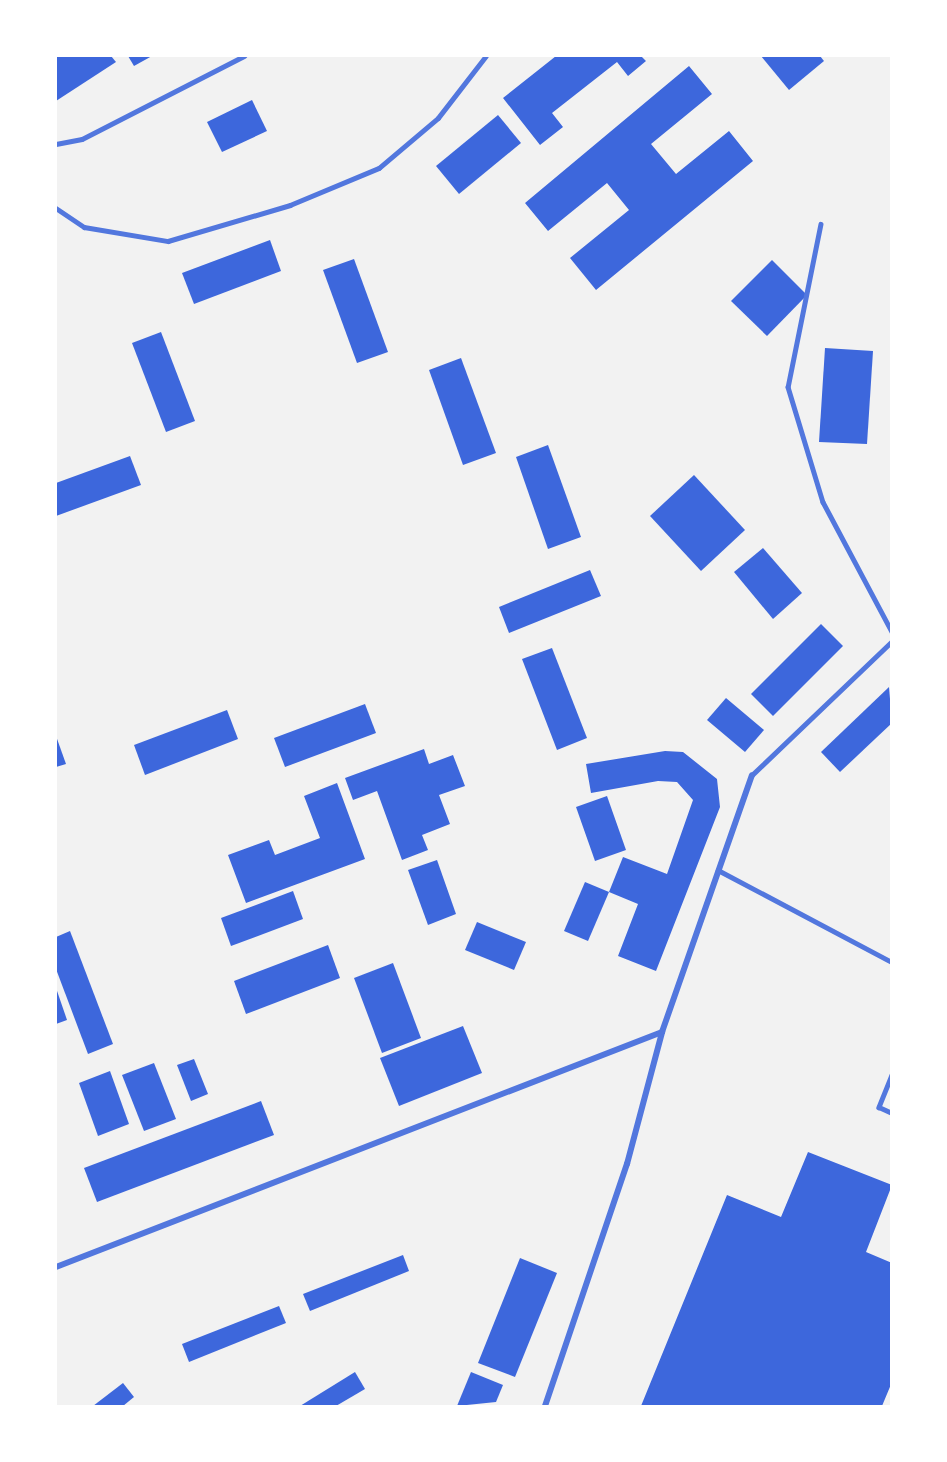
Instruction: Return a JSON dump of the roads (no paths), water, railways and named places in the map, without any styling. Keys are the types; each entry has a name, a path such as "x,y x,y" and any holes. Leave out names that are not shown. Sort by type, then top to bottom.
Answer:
{"street":[{"path":"545,1407 627,1164 662,1032 752,775"},
{"path":"56,1267 662,1032"}],"lane":[{"path":"56,144 91,135 244,56"},
{"path":"56,208 84,227 168,242 290,205 379,168 438,118 486,56"},
{"path":"821,224 788,387 823,502 891,632"},
{"path":"752,775 891,641"},
{"path":"718,870 891,962"},
{"path":"891,1075 879,1107 891,1113"}]}
